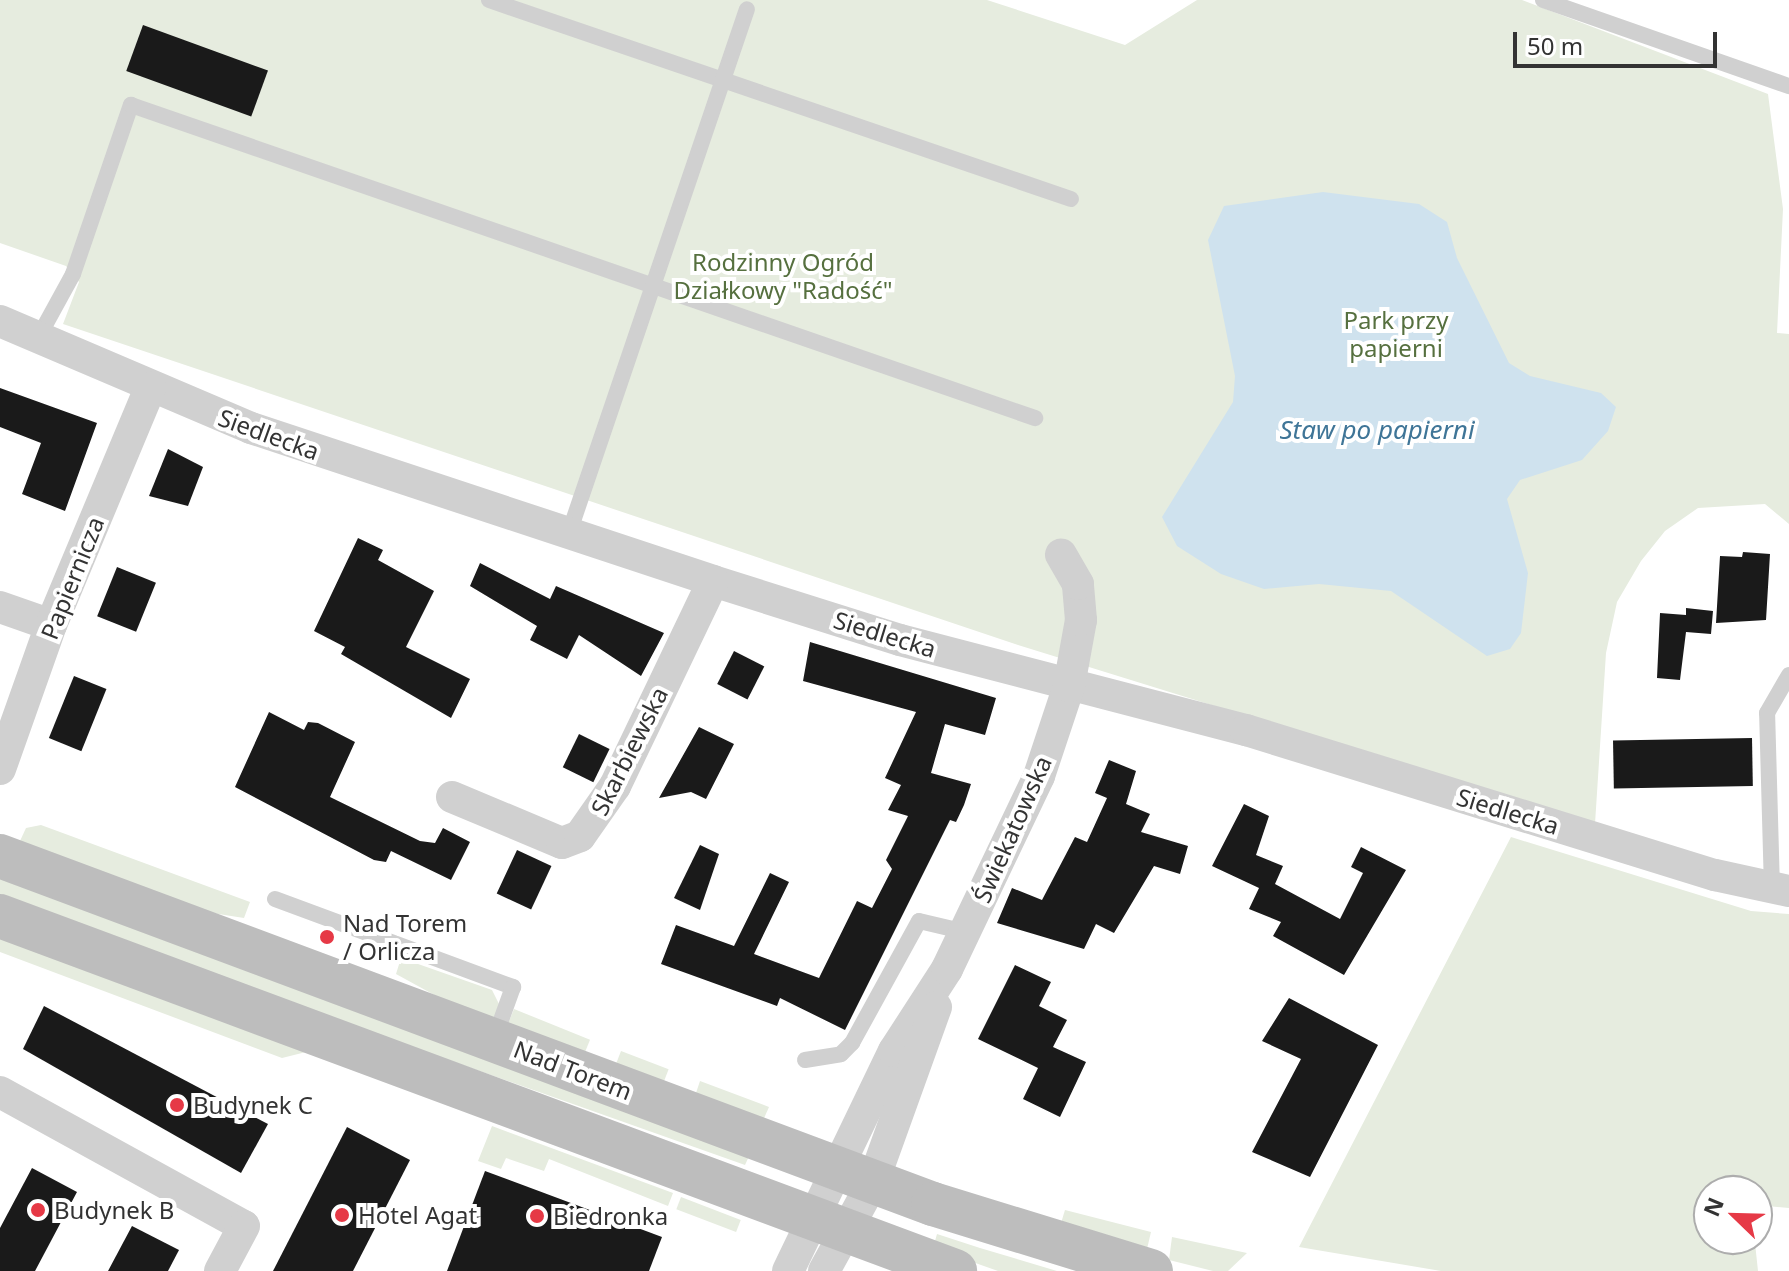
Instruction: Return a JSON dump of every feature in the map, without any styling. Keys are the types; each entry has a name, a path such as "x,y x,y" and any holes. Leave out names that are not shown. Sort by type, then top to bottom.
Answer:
{"main road":[{"name":"Nad Torem","path":"0,856 854,1175 1017,1233 1151,1271"},
{"path":"0,916 955,1271"}],"street":[{"name":"Siedlecka","path":"0,321 150,388 317,451 713,581 1069,686 1246,730 1780,890"},
{"name":"Papiernicza","path":"0,769 51,625 150,388"},
{"name":"Świekatowska","path":"829,1225 854,1175 894,1051 947,969 1025,811 1069,686 1081,620 1078,584 1061,555"},
{"name":"Skarbiewska","path":"452,797 562,843 580,836 615,786 713,581"},
{"path":"0,607 51,625"},
{"path":"0,1092 244,1226 220,1271"},
{"path":"788,1271 829,1225"},
{"path":"824,1271 829,1225"}],"lane":[{"path":"489,0 1071,199"},
{"path":"1543,0 1789,86"},
{"path":"569,533 747,9"},
{"path":"38,338 73,274 131,105 652,289 1035,418"},
{"path":"1780,890 1767,713 1789,675"},
{"path":"275,899 513,987 494,1040"},
{"path":"805,1060 841,1054 852,1043 919,921 966,932"}],"green space":[{"path":"0,0 987,0 1125,45 1197,0 1522,0 1768,94 1783,209 1777,333 1789,334 1789,524 1765,504 1698,508 1665,531 1641,561 1617,602 1606,653 1595,824 1018,645 63,324 79,282 66,266 0,243"},
{"path":"41,825 250,902 244,918 180,908 20,841 26,828"},
{"path":"1511,837 1751,911 1789,914 1789,1208 1773,1206 1773,1175 1693,1175 1693,1255 1756,1255 1758,1271 1441,1271 1299,1247"},
{"path":"0,872 750,1154 745,1165 0,901"},
{"path":"0,929 310,1051 282,1058 0,952"},
{"path":"401,958 492,990 499,1004 495,1017 480,1020 396,974"},
{"path":"514,1009 590,1040 584,1055 508,1024"},
{"path":"621,1051 669,1069 663,1083 616,1065"},
{"path":"700,1081 769,1107 761,1125 695,1096"},
{"path":"492,1126 673,1193 668,1206 549,1159 544,1171 506,1158 501,1169 478,1161"},
{"path":"681,1197 741,1220 736,1232 676,1209"},
{"path":"1065,1210 1151,1232 1147,1249 1061,1223"},
{"path":"937,1234 1057,1271 998,1271 933,1248"},
{"path":"1172,1237 1247,1253 1228,1271 1213,1271 1169,1260"}],"water":[{"name":"Staw po papierni","path":"1323,192 1419,204 1447,222 1457,258 1509,363 1530,376 1601,393 1616,407 1608,431 1582,460 1520,480 1507,499 1528,573 1521,633 1510,649 1487,656 1391,591 1319,584 1264,589 1221,574 1177,546 1162,517 1233,402 1235,376 1208,240 1224,206"}],"building":[{"path":"143,25 268,70 251,117 126,71"},
{"path":"0,388 97,423 65,511 22,494 41,443 0,427"},
{"path":"168,449 203,467 188,506 149,496"},
{"path":"358,538 383,550 378,560 434,591 406,647 470,679 451,718 341,654 345,647 314,631"},
{"path":"1743,552 1770,554 1766,620 1716,623 1720,556 1742,557"},
{"path":"480,563 550,599 556,586 664,633 641,676 579,635 567,659 530,640 537,626 470,586"},
{"path":"117,567 156,583 136,632 97,616"},
{"path":"1686,608 1713,611 1711,634 1686,632 1680,680 1657,678 1660,613 1686,615"},
{"path":"810,642 996,698 985,735 945,724 931,773 971,784 956,822 950,820 845,1030 780,998 777,1006 661,964 676,925 734,946 770,873 789,882 754,954 819,978 857,901 872,908 892,869 886,860 908,816 888,810 901,785 885,778 916,712 803,681"},
{"path":"734,651 764,666 747,699 717,684"},
{"path":"74,676 106,689 81,751 49,738"},
{"path":"269,712 304,730 308,722 318,723 355,742 330,797 420,841 435,843 443,828 470,842 451,880 391,851 386,862 374,860 235,787"},
{"path":"699,727 734,744 706,799 691,792 659,798"},
{"path":"579,734 610,749 593,782 563,767"},
{"path":"1752,738 1753,786 1614,788 1613,740"},
{"path":"1109,760 1136,771 1126,804 1150,814 1141,832 1188,846 1180,874 1154,866 1114,933 1096,924 1084,949 997,923 1012,888 1042,900 1075,837 1087,842 1107,798 1095,793"},
{"path":"1244,804 1269,816 1256,855 1283,866 1275,884 1340,919 1363,873 1351,867 1361,847 1406,870 1344,975 1273,936 1281,922 1249,909 1259,888 1212,866"},
{"path":"700,845 719,854 700,910 674,898"},
{"path":"517,850 551,866 531,910 497,894"},
{"path":"1015,965 1051,982 1039,1006 1067,1020 1053,1047 1086,1062 1060,1117 1023,1099 1038,1068 978,1039"},
{"path":"1289,998 1378,1045 1310,1177 1252,1152 1301,1059 1262,1041"},
{"name":"Budynek C","path":"44,1006 268,1124 241,1173 23,1049"},
{"name":"Hotel Agat","path":"347,1127 410,1160 353,1271 273,1271"},
{"name":"Budynek B","path":"32,1168 77,1192 35,1271 0,1271 0,1228"},
{"name":"Biedronka","path":"485,1171 662,1237 649,1271 447,1271"},
{"path":"132,1226 179,1250 168,1271 108,1271"}],"place":[{"name":"Nad Torem / Orlicza","path":"327,937"},
{"name":"Budynek C","path":"177,1105"},
{"name":"Budynek B","path":"38,1210"},
{"name":"Hotel Agat","path":"342,1215"},
{"name":"Biedronka","path":"537,1216"}],"park label":[{"name":"Rodzinny Ogród Działkowy \"Radość\"","path":"783,276"},
{"name":"Park przy papierni","path":"1396,334"}]}
